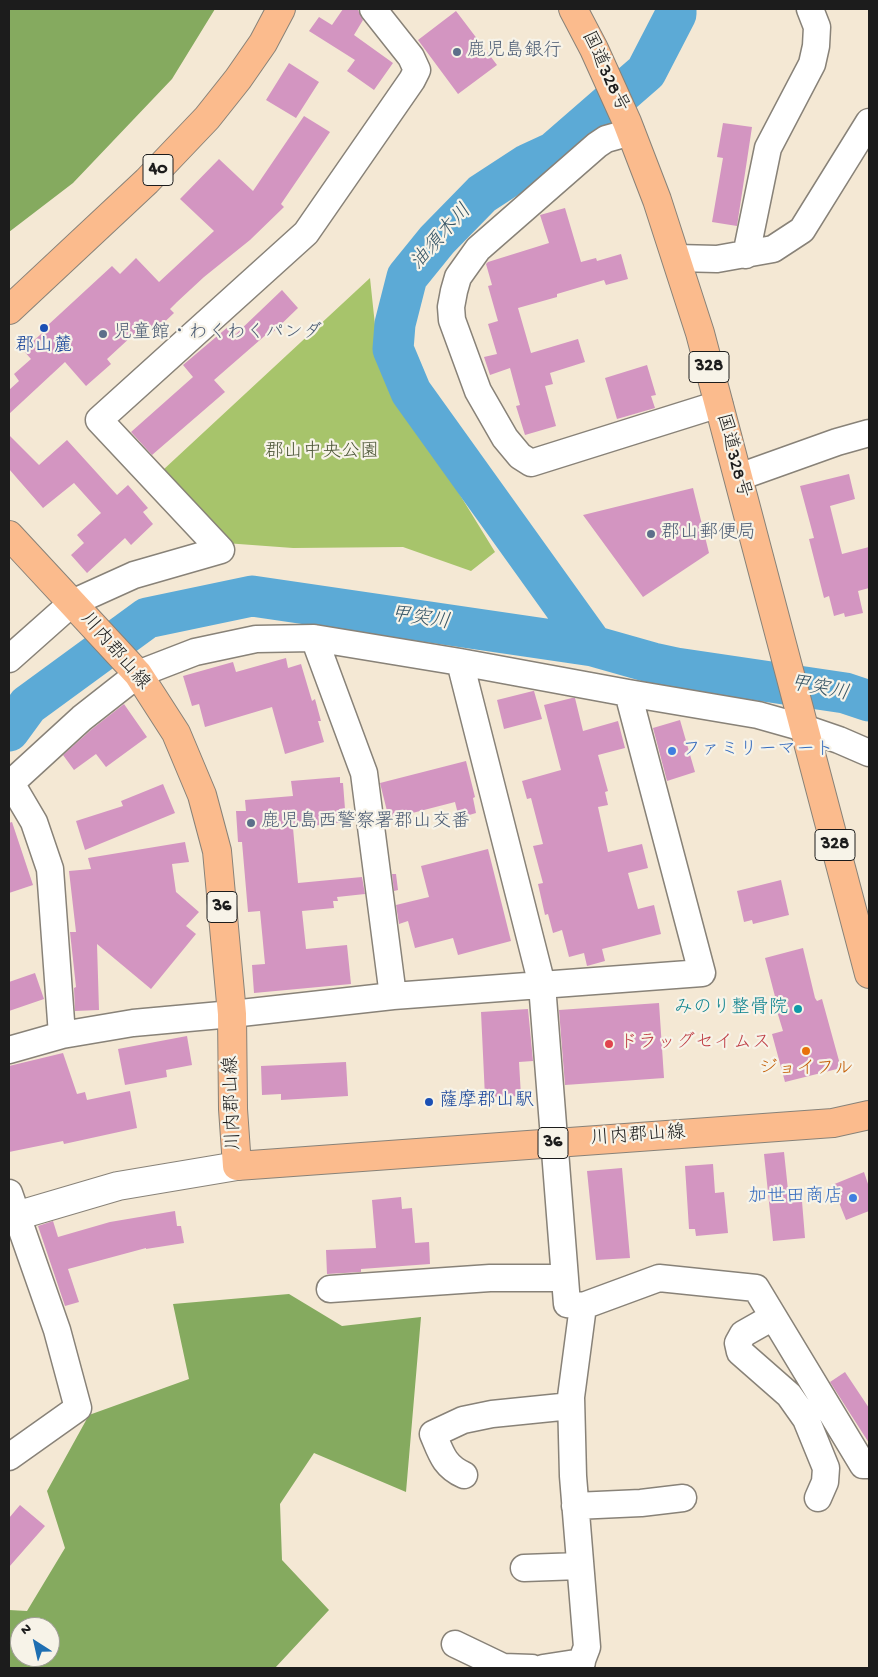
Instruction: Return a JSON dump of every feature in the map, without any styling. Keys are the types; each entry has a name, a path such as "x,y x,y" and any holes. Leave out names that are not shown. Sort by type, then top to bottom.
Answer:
{"main road":[{"name":"40","path":"9,310 147,181 207,118 238,79 263,43 281,9"},
{"name":"国道328号","path":"573,9 594,49 629,127 658,200 700,333 869,974"},
{"name":"川内郡山線","path":"9,535 135,671 176,733 202,795 217,851 232,1014 233,1109 237,1166 833,1123 869,1115"}],"street":[{"path":"9,659 77,608 134,575 221,550 99,420 306,232 412,80 417,70 411,57 373,9"},
{"path":"746,255 768,148 812,64 816,46 817,27 810,9"},
{"path":"676,258 717,259 774,249 802,230 869,122"},
{"path":"629,127 597,145 478,249 458,277 451,307 452,320 478,391 505,438 520,456 531,463 719,404"},
{"path":"739,477 837,442 869,433"},
{"path":"314,638 364,773 393,996"},
{"path":"62,1035 50,869 34,822 10,784 135,671 195,652 256,639 314,638 802,722 869,753"},
{"path":"460,662 542,985 567,1304 583,1306 660,1278 756,1288 863,1465 869,1465"},
{"path":"9,1050 62,1035 133,1023 393,996 702,973 628,693"},
{"path":"9,1457 78,1408 57,1330 11,1209 118,1186 237,1166"},
{"path":"330,1289 490,1278 565,1278"},
{"path":"543,1668 580,1665 587,1647 573,1476 571,1406 583,1306"},
{"path":"773,1317 743,1334 738,1343 740,1352 789,1395 806,1419 826,1468 825,1482 818,1498"},
{"path":"464,1475 453,1470 442,1457 433,1434 463,1420 492,1414 571,1406"},
{"path":"575,1506 641,1503 683,1498"},
{"path":"524,1568 580,1566"},
{"path":"455,1644 503,1667 532,1668"}],"green space":[{"path":"9,9 215,9 172,79 73,183 9,232"},
{"name":"郡山中央公園","path":"370,278 379,363 495,552 471,571 403,547 293,548 225,543 163,470"},
{"path":"289,1294 342,1326 421,1317 406,1492 314,1453 280,1504 282,1560 329,1610 275,1668 9,1668 9,1610 27,1611 65,1548 47,1491 89,1415 189,1379 173,1304"}],"building":[{"path":"343,9 358,10 363,20 354,35 393,63 374,90 347,71 355,60 309,31 319,17 332,25"},
{"name":"鹿児島銀行","path":"456,11 497,65 458,94 418,40"},
{"path":"289,63 319,82 296,118 266,100"},
{"path":"304,116 330,132 281,204 284,207 250,240 204,277 177,302 170,309 174,313 154,332 146,323 107,359 111,364 86,386 65,362 9,414 9,390 19,381 14,374 31,359 23,350 112,266 120,274 136,258 159,282 214,231 180,199 219,159 253,191"},
{"path":"723,123 752,127 737,226 712,222 723,158 717,157"},
{"path":"565,208 581,262 596,258 597,261 621,254 628,279 606,285 604,280 557,294 557,297 518,308 531,353 578,339 585,362 550,373 553,384 545,386 556,426 525,435 516,406 520,405 510,368 490,375 484,357 497,354 488,324 498,321 488,286 492,285 486,264 549,243 540,215"},
{"path":"282,290 298,308 270,335 268,333 214,380 225,392 152,455 131,432 193,377 183,365 229,326 236,334"},
{"path":"647,365 656,395 651,396 655,408 617,419 605,378"},
{"path":"9,435 39,465 67,440 117,495 128,485 148,508 143,512 153,524 131,545 125,538 87,573 71,555 84,543 77,535 101,513 74,483 43,508 9,469"},
{"path":"849,474 855,499 830,506 842,554 869,547 869,588 858,591 863,613 845,617 844,613 834,616 829,596 824,598 809,539 814,538 800,486"},
{"name":"郡山郵便局","path":"693,488 709,553 643,597 583,515"},
{"path":"286,658 288,668 301,664 312,701 315,699 321,721 318,721 324,742 285,754 272,707 205,727 199,704 192,706 183,676 233,662 236,672"},
{"path":"534,691 542,719 504,729 497,700"},
{"path":"575,698 583,731 618,721 625,748 598,755 608,791 605,792 608,805 598,807 608,852 642,844 648,868 628,873 638,909 654,905 661,934 602,949 605,961 587,966 584,953 569,957 562,930 553,933 548,914 545,915 538,884 543,883 533,846 543,844 531,798 527,799 522,781 561,770 544,705"},
{"path":"124,704 147,737 106,767 96,754 74,770 63,755"},
{"name":"ファミリーマート","path":"680,720 695,772 667,781 653,728"},
{"path":"466,761 475,797 473,798 476,813 459,818 455,802 389,819 380,783"},
{"path":"340,777 340,783 343,783 346,822 293,828 298,883 362,877 365,894 337,897 338,901 333,901 334,908 302,911 306,949 347,945 351,984 254,993 252,965 265,964 260,911 248,912 242,842 238,842 236,811 246,811 245,800 293,796 291,781"},
{"path":"163,784 175,813 85,850 76,821 123,806 121,801"},
{"path":"12,822 33,885 9,893 9,823"},
{"path":"185,842 189,862 172,864 176,892 199,912 186,926 196,934 151,989 97,944 99,1010 75,1011 74,988 76,987 70,932 76,932 69,871 91,869 88,858"},
{"path":"488,849 511,941 458,955 453,938 415,948 408,921 399,924 396,905 429,897 421,866"},
{"path":"392,874 396,874 398,890 394,891"},
{"path":"781,880 789,915 753,924 752,920 744,922 737,891"},
{"path":"803,948 815,998 817,1001 822,999 841,1068 785,1082 772,1034 783,1031 765,958"},
{"path":"35,973 44,999 9,1011 9,982"},
{"name":"ドラッグセイムス","path":"659,1003 664,1078 565,1085 559,1010"},
{"path":"528,1009 533,1061 519,1062 521,1096 485,1097 481,1012"},
{"path":"187,1036 192,1065 166,1070 167,1077 125,1085 118,1049"},
{"path":"63,1053 77,1094 85,1092 87,1100 130,1091 137,1128 64,1144 63,1141 9,1152 9,1066"},
{"path":"346,1062 348,1096 281,1100 281,1094 262,1095 261,1066"},
{"path":"784,1152 788,1190 801,1189 805,1238 773,1241 764,1154"},
{"path":"713,1164 715,1193 724,1192 728,1233 696,1236 695,1229 689,1229 685,1166"},
{"path":"622,1168 630,1258 596,1260 587,1171"},
{"name":"加世田商店","path":"864,1172 869,1187 869,1211 846,1220 832,1185"},
{"path":"401,1197 402,1209 412,1208 415,1243 429,1242 430,1264 361,1269 361,1272 327,1274 326,1250 376,1248 372,1200"},
{"path":"175,1211 177,1226 181,1226 184,1243 146,1248 68,1269 79,1302 65,1306 38,1226 53,1221 58,1237 110,1222"},
{"path":"845,1372 869,1408 869,1443 830,1382"},
{"path":"20,1505 45,1526 9,1567 9,1518"}],"waterway":[{"name":"油須木川","path":"593,646 411,392 393,349 395,324 407,277 437,240 482,194 528,164 554,152 646,72 676,14 676,9"},
{"name":"甲突川","path":"9,731 28,705 147,618 252,596 593,646 676,668 845,693 869,701"}],"place":[{"name":"鹿児島銀行","path":"457,52"},
{"name":"郡山麓","path":"44,328"},
{"name":"児童館・わくわくパンダ","path":"103,334"},
{"name":"郡山郵便局","path":"651,534"},
{"name":"ファミリーマート","path":"672,751"},
{"name":"鹿児島西警察署郡山交番","path":"251,823"},
{"name":"みのり整骨院","path":"798,1009"},
{"name":"ドラッグセイムス","path":"609,1044"},
{"name":"ジョイフル","path":"806,1051"},
{"name":"薩摩郡山駅","path":"429,1102"},
{"name":"加世田商店","path":"853,1198"}]}
